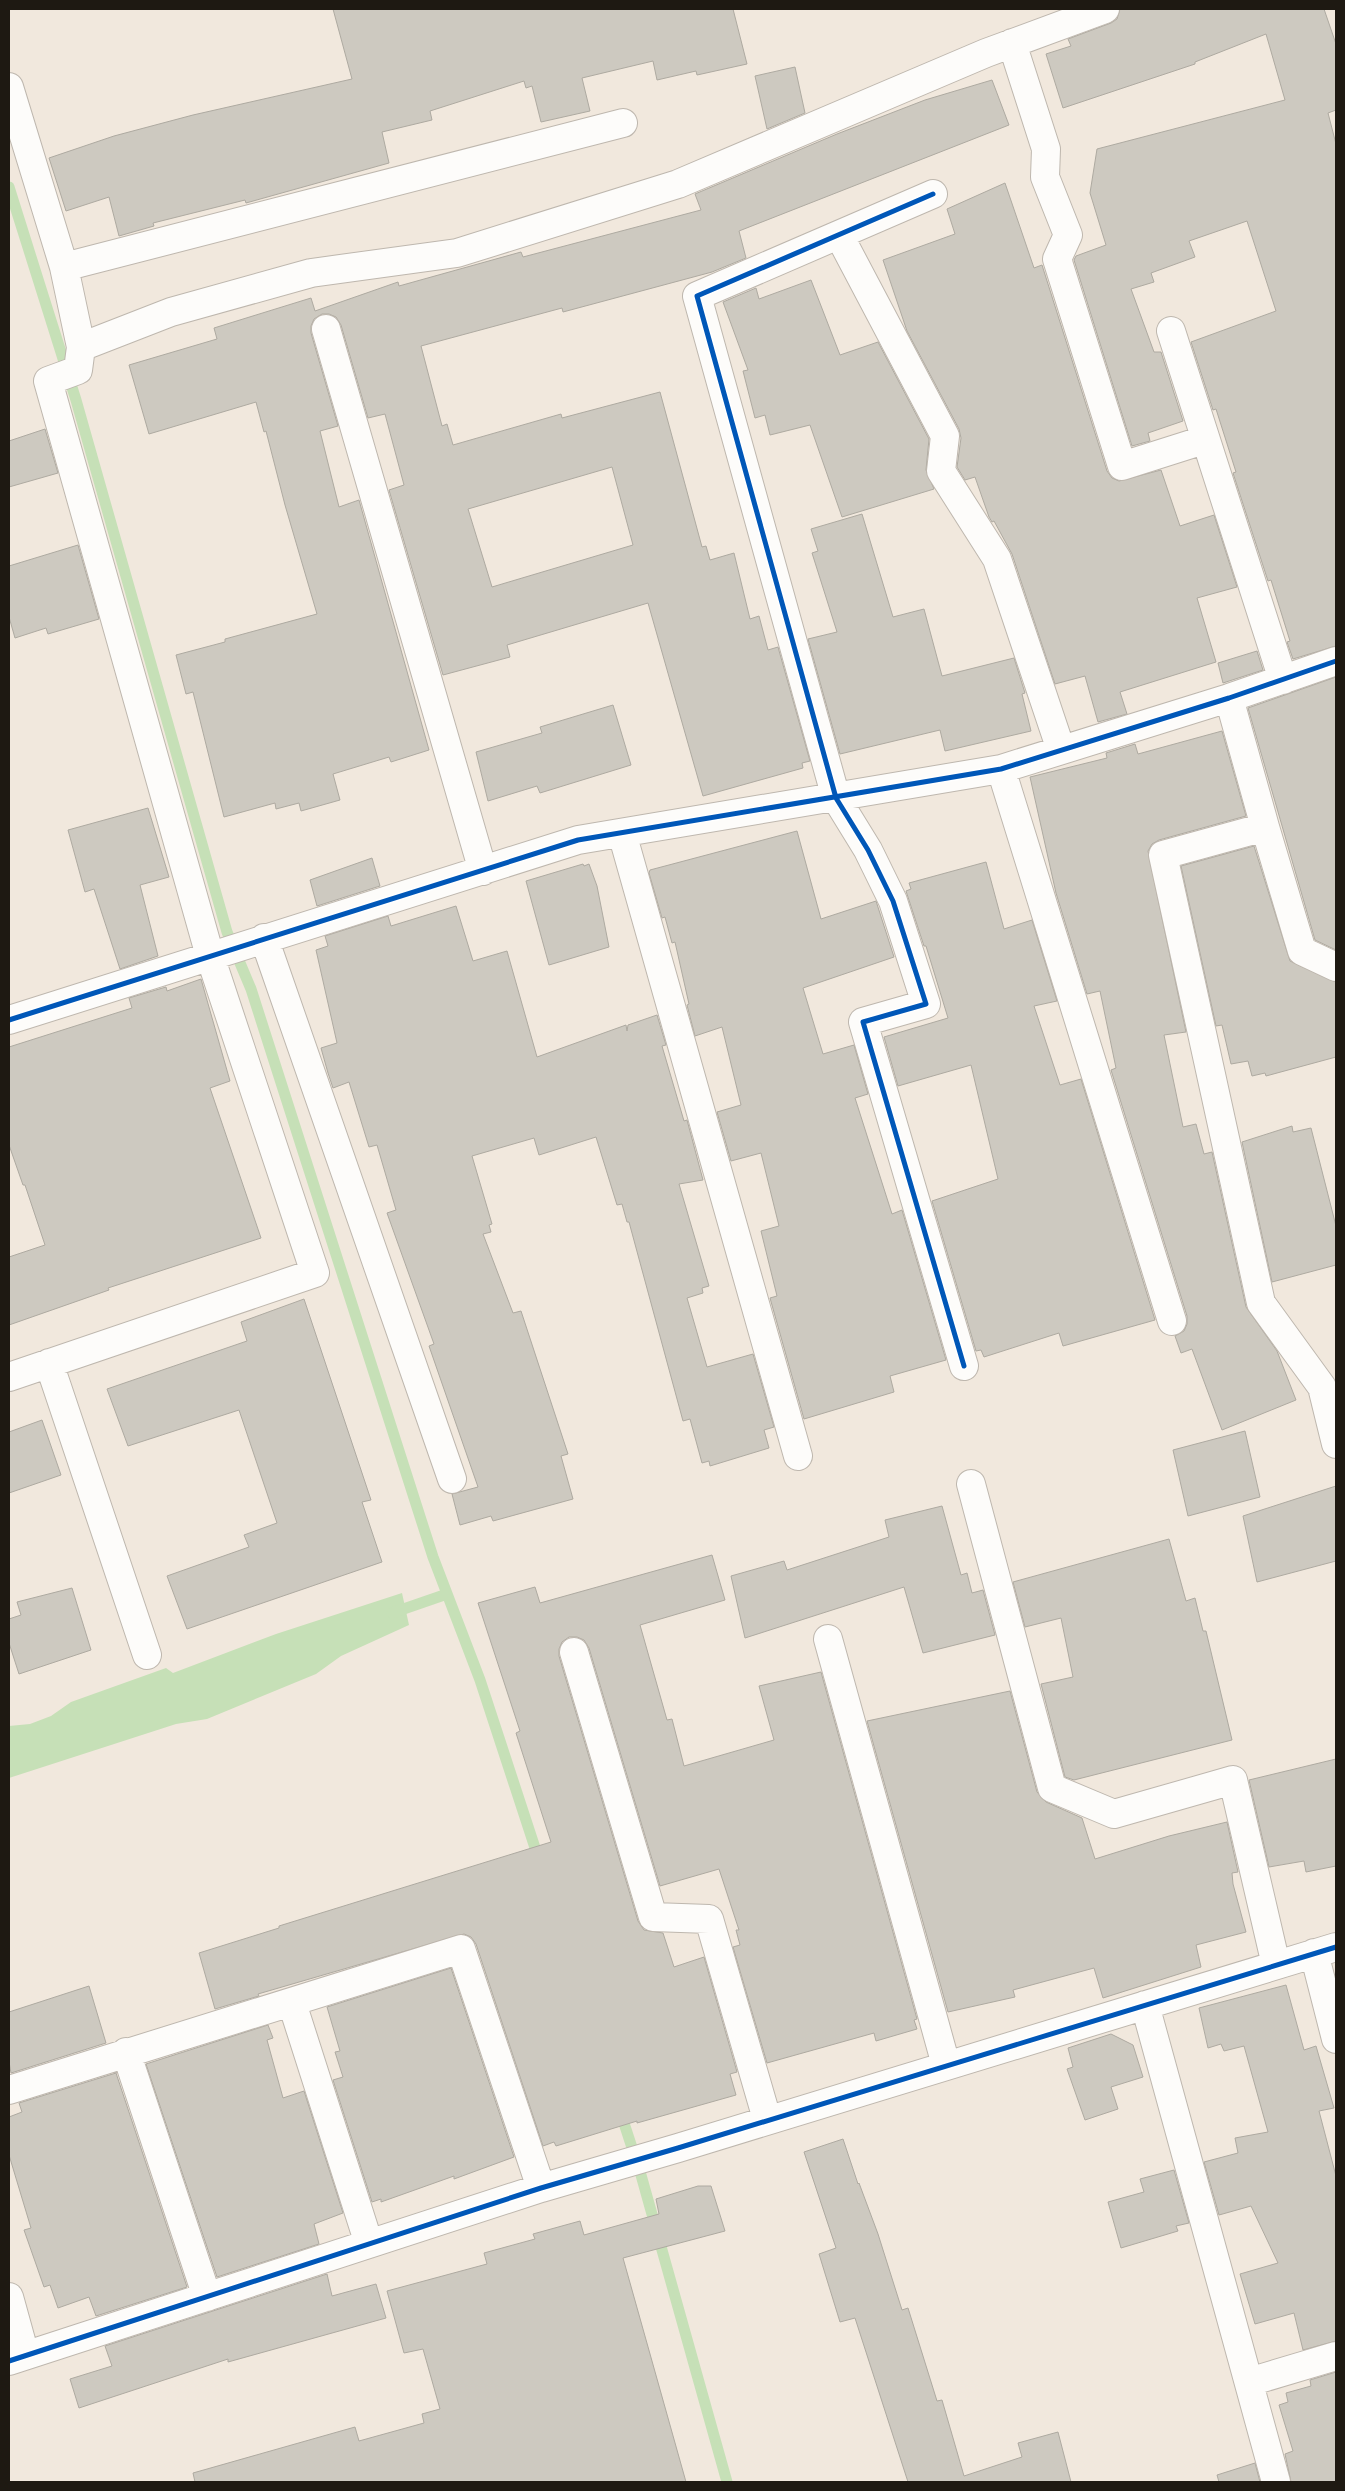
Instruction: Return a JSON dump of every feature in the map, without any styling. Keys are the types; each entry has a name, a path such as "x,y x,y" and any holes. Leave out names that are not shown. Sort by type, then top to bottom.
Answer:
{"street":[{"path":"82,347 171,312 311,273 457,253 678,184 1012,43 1106,9"},
{"path":"1012,43 1046,149 1045,177 1068,235 1058,259 1122,466 1204,440"},
{"path":"9,87 64,267 82,347 78,370 48,381 235,947 452,1479"},
{"path":"64,267 623,123"},
{"path":"933,194 697,296 836,798 868,850 892,901 926,1004 863,1022 964,1366"},
{"path":"839,235 945,436 941,471 996,559 1061,750"},
{"path":"326,329 483,871"},
{"path":"1171,331 1204,440 1283,680"},
{"path":"9,1020 578,840 1001,769 1229,698 1336,661"},
{"path":"1229,698 1302,951 1336,967"},
{"path":"1001,769 1172,1321"},
{"path":"1265,827 1163,855 1260,1303 1322,1387 1336,1444"},
{"path":"622,833 798,1456"},
{"path":"9,1377 315,1273 235,947"},
{"path":"49,1363 147,1655"},
{"path":"972,1484 1052,1788 1114,1814 1233,1780 1276,1965"},
{"path":"828,1639 946,2065"},
{"path":"574,1652 653,1916 709,1919 767,2119"},
{"path":"9,2090 126,2052 461,1950 542,2188"},
{"path":"9,2296 17,2358 542,2188 1325,1950 1336,2039"},
{"path":"292,2003 369,2244"},
{"path":"1145,2005 1276,2482"},
{"path":"126,2052 207,2297"},
{"path":"1248,2382 1336,2356"}],"shaded area":[{"path":"402,1593 409,1625 341,1656 316,1674 207,1719 176,1724 9,1778 9,1726 30,1724 51,1716 71,1702 166,1668 173,1673 276,1634"}],"building":[{"path":"333,9 733,9 747,64 697,75 696,71 657,80 653,61 582,78 590,111 541,122 532,86 526,88 524,81 430,111 432,120 382,132 389,163 246,203 245,200 153,223 154,226 119,236 109,197 66,211 49,158 114,136 193,115 352,79"},
{"path":"1120,9 1324,9 1336,44 1336,110 1328,113 1336,144 1336,646 1293,659 1287,642 1290,641 1271,580 1268,581 1233,473 1236,472 1216,409 1213,410 1191,342 1276,311 1247,221 1189,241 1195,257 1151,273 1154,282 1131,289 1154,352 1161,352 1183,421 1148,433 1150,441 1132,446 1074,260 1076,256 1106,245 1090,193 1097,149 1285,100 1266,34 1195,62 1195,64 1063,108 1046,54 1071,46 1068,39 1111,23 1117,19"},
{"path":"795,67 805,113 767,129 755,76"},
{"path":"992,80 1009,125 739,231 746,258 712,272 563,312 562,308 421,346 442,426 447,424 453,445 561,414 562,418 660,392 702,547 706,546 710,560 734,553 750,619 759,616 768,650 778,647 810,761 802,763 803,768 703,796 648,603 507,645 510,657 443,675 389,490 404,485 385,414 368,418 341,325 336,317 322,314 314,319 311,333 338,426 320,431 339,507 359,500 429,750 391,762 389,757 333,774 340,800 301,811 299,803 276,809 275,803 224,817 193,692 186,694 176,655 225,642 225,639 317,614 285,505 266,431 264,432 256,402 149,434 129,365 217,339 214,328 311,298 315,311 398,282 399,286 521,252 523,257 701,210 695,194 837,134 925,100","holes":["612,467 633,545 492,587 468,509"]},
{"path":"1005,183 1034,268 1042,265 1107,471 1112,478 1119,481 1161,470 1180,526 1214,515 1237,587 1197,598 1216,662 1120,692 1127,714 1098,722 1085,676 1055,684 1012,554 994,521 992,522 989,517 975,477 965,480 957,467 961,438 959,429 907,331 883,260 955,234 947,209"},
{"path":"811,280 840,355 878,342 929,439 926,470 934,489 842,517 810,425 770,435 765,415 755,418 743,371 748,370 723,302 756,288 759,299"},
{"path":"45,429 58,473 9,487 9,441"},
{"path":"862,514 893,617 924,609 942,676 1014,658 1025,693 1022,694 1031,731 945,751 940,730 840,754 808,639 837,632 812,553 818,551 811,529"},
{"path":"78,545 99,619 48,634 46,628 15,638 9,617 9,566"},
{"path":"1257,651 1263,670 1223,683 1218,663"},
{"path":"1336,677 1336,950 1315,940 1248,708"},
{"path":"613,705 631,765 540,793 537,786 488,801 476,752 542,733 540,727"},
{"path":"1222,731 1246,816 1159,840 1152,844 1148,851 1186,1032 1164,1035 1183,1127 1196,1124 1204,1154 1212,1152 1246,1307 1277,1351 1296,1400 1222,1430 1192,1349 1181,1353 1175,1336 1184,1331 1187,1324 1187,1316 1111,1070 1116,1068 1100,991 1087,994 1056,893 1030,777 1107,758 1106,753 1135,744 1138,754"},
{"path":"148,808 169,877 140,885 158,956 120,969 94,889 85,892 68,830"},
{"path":"797,831 821,919 876,901 894,957 803,988 823,1054 854,1045 868,1094 855,1098 892,1214 902,1210 946,1360 890,1376 894,1392 804,1419 770,1298 777,1296 761,1231 779,1226 761,1153 731,1161 717,1112 741,1105 722,1027 695,1036 675,942 672,943 665,917 662,918 649,873 650,870"},
{"path":"1254,846 1290,961 1336,982 1336,1057 1266,1076 1265,1073 1252,1076 1248,1061 1231,1064 1222,1025 1216,1026 1181,866"},
{"path":"372,858 380,886 317,906 310,880"},
{"path":"986,862 1004,929 1032,920 1057,1001 1034,1006 1060,1085 1081,1079 1155,1320 1063,1346 1059,1333 984,1357 981,1350 976,1351 932,1201 998,1179 971,1065 898,1086 884,1037 948,1018 926,946 924,946 906,891 911,889 909,883"},
{"path":"583,864 584,866 589,864 597,886 609,947 549,965 526,881"},
{"path":"456,906 473,961 507,951 537,1057 626,1025 627,1031 628,1025 657,1015 666,1045 662,1046 684,1121 687,1120 703,1180 679,1184 709,1286 702,1288 703,1293 687,1298 707,1367 753,1354 774,1427 764,1430 769,1448 710,1466 709,1461 702,1463 690,1419 683,1421 629,1222 627,1222 622,1204 617,1205 596,1137 539,1155 534,1138 472,1156 492,1224 489,1225 491,1232 483,1234 513,1313 521,1311 568,1454 561,1456 573,1499 493,1521 491,1516 460,1525 452,1494 478,1487 429,1346 434,1344 387,1213 396,1210 377,1145 369,1147 349,1082 333,1088 328,1073 321,1048 337,1043 316,950 328,946 325,936 388,916 391,926"},
{"path":"201,979 230,1081 210,1088 261,1238 108,1288 109,1290 9,1325 9,1257 45,1245 25,1185 23,1185 9,1145 9,1047 132,1008 129,998 166,987 167,991"},
{"path":"1292,1126 1293,1132 1311,1128 1336,1226 1336,1265 1272,1282 1242,1142"},
{"path":"304,1299 371,1500 362,1502 382,1562 187,1629 167,1576 249,1547 244,1535 277,1523 239,1410 128,1446 107,1389 247,1341 241,1322"},
{"path":"42,1420 61,1475 9,1493 9,1432"},
{"path":"1245,1431 1260,1497 1188,1516 1173,1450"},
{"path":"1336,1486 1336,1561 1257,1582 1243,1516"},
{"path":"942,1506 961,1575 967,1573 972,1593 983,1590 995,1635 923,1653 904,1587 745,1638 731,1576 784,1561 787,1570 889,1537 885,1520"},
{"path":"1169,1539 1186,1601 1195,1598 1203,1631 1206,1631 1232,1740 1074,1780 1065,1777 1041,1684 1073,1677 1061,1618 1025,1627 1013,1582"},
{"path":"712,1555 725,1600 640,1625 667,1720 672,1719 684,1766 774,1740 759,1686 821,1672 917,2019 914,2020 917,2029 876,2041 874,2033 767,2063 733,1947 740,1945 736,1930 739,1930 719,1869 660,1886 589,1648 584,1640 577,1637 569,1637 562,1642 559,1656 638,1921 644,1930 663,1933 674,1967 704,1957 737,2072 730,2074 736,2095 637,2123 637,2121 556,2146 554,2142 543,2146 476,1944 471,1937 464,1934 258,1994 259,1996 215,2009 199,1953 279,1928 279,1926 551,1842 516,1733 520,1731 478,1603 535,1587 540,1603"},
{"path":"72,1588 91,1650 19,1674 9,1643 9,1619 21,1615 17,1602"},
{"path":"1010,1691 1037,1792 1046,1802 1082,1818 1095,1859 1169,1836 1227,1822 1238,1872 1232,1873 1233,1884 1246,1932 1196,1945 1201,1967 1103,1998 1094,1968 1013,1990 1015,1997 948,2012 867,1721"},
{"path":"1336,1759 1336,1866 1306,1872 1304,1861 1269,1867 1249,1780"},
{"path":"451,1968 514,2157 454,2179 454,2176 381,2202 381,2199 372,2202 333,2080 343,2077 335,2052 340,2051 327,2007"},
{"path":"1286,1985 1304,2050 1316,2046 1334,2108 1319,2111 1336,2176 1336,2341 1303,2350 1294,2313 1255,2324 1240,2274 1278,2263 1251,2206 1219,2215 1204,2162 1238,2153 1235,2138 1268,2132 1244,2046 1224,2051 1221,2044 1208,2048 1199,2008"},
{"path":"89,1986 106,2043 11,2073 9,2062 9,2012"},
{"path":"268,2025 273,2038 267,2040 283,2098 304,2091 343,2213 314,2224 319,2244 217,2277 146,2064"},
{"path":"1111,2034 1133,2045 1143,2077 1111,2087 1118,2109 1085,2120 1067,2069 1073,2067 1068,2048"},
{"path":"116,2073 187,2287 96,2316 89,2297 58,2308 50,2285 44,2287 24,2230 31,2228 9,2155 9,2117 22,2112 19,2103"},
{"path":"843,2139 878,2234 902,2310 908,2308 937,2401 942,2400 964,2476 1022,2457 1018,2443 1058,2432 1071,2482 908,2482 855,2318 840,2322 819,2254 836,2248 804,2152"},
{"path":"1174,2170 1189,2223 1176,2226 1178,2231 1121,2248 1108,2202 1144,2192 1140,2179"},
{"path":"698,2186 711,2186 725,2231 623,2258 686,2482 195,2482 193,2473 355,2427 359,2441 424,2423 422,2414 440,2409 423,2349 404,2353 387,2291 487,2264 484,2253 535,2239 533,2234 580,2221 584,2235 659,2214 656,2199"},
{"path":"327,2274 332,2296 376,2284 386,2318 228,2362 228,2359 79,2408 70,2379 112,2366 105,2346"},
{"path":"1336,2372 1336,2482 1291,2482 1285,2454 1293,2451 1279,2405 1288,2402 1286,2393 1311,2386 1310,2380"},
{"path":"1255,2463 1260,2482 1219,2482 1217,2475"}],"waterway":[{"path":"9,187 76,400 227,932 251,989 433,1557 480,1680 539,1860"},
{"path":"392,1613 447,1594"},
{"path":"620,2111 641,2175 727,2482"}],"cycle path":[{"path":"933,194 697,296 836,798 868,850 893,901 926,1004 863,1022 964,1366"},
{"path":"9,1020 578,840 1001,769 1229,698 1336,661"},
{"path":"9,2361 541,2188 1336,1947"}]}
